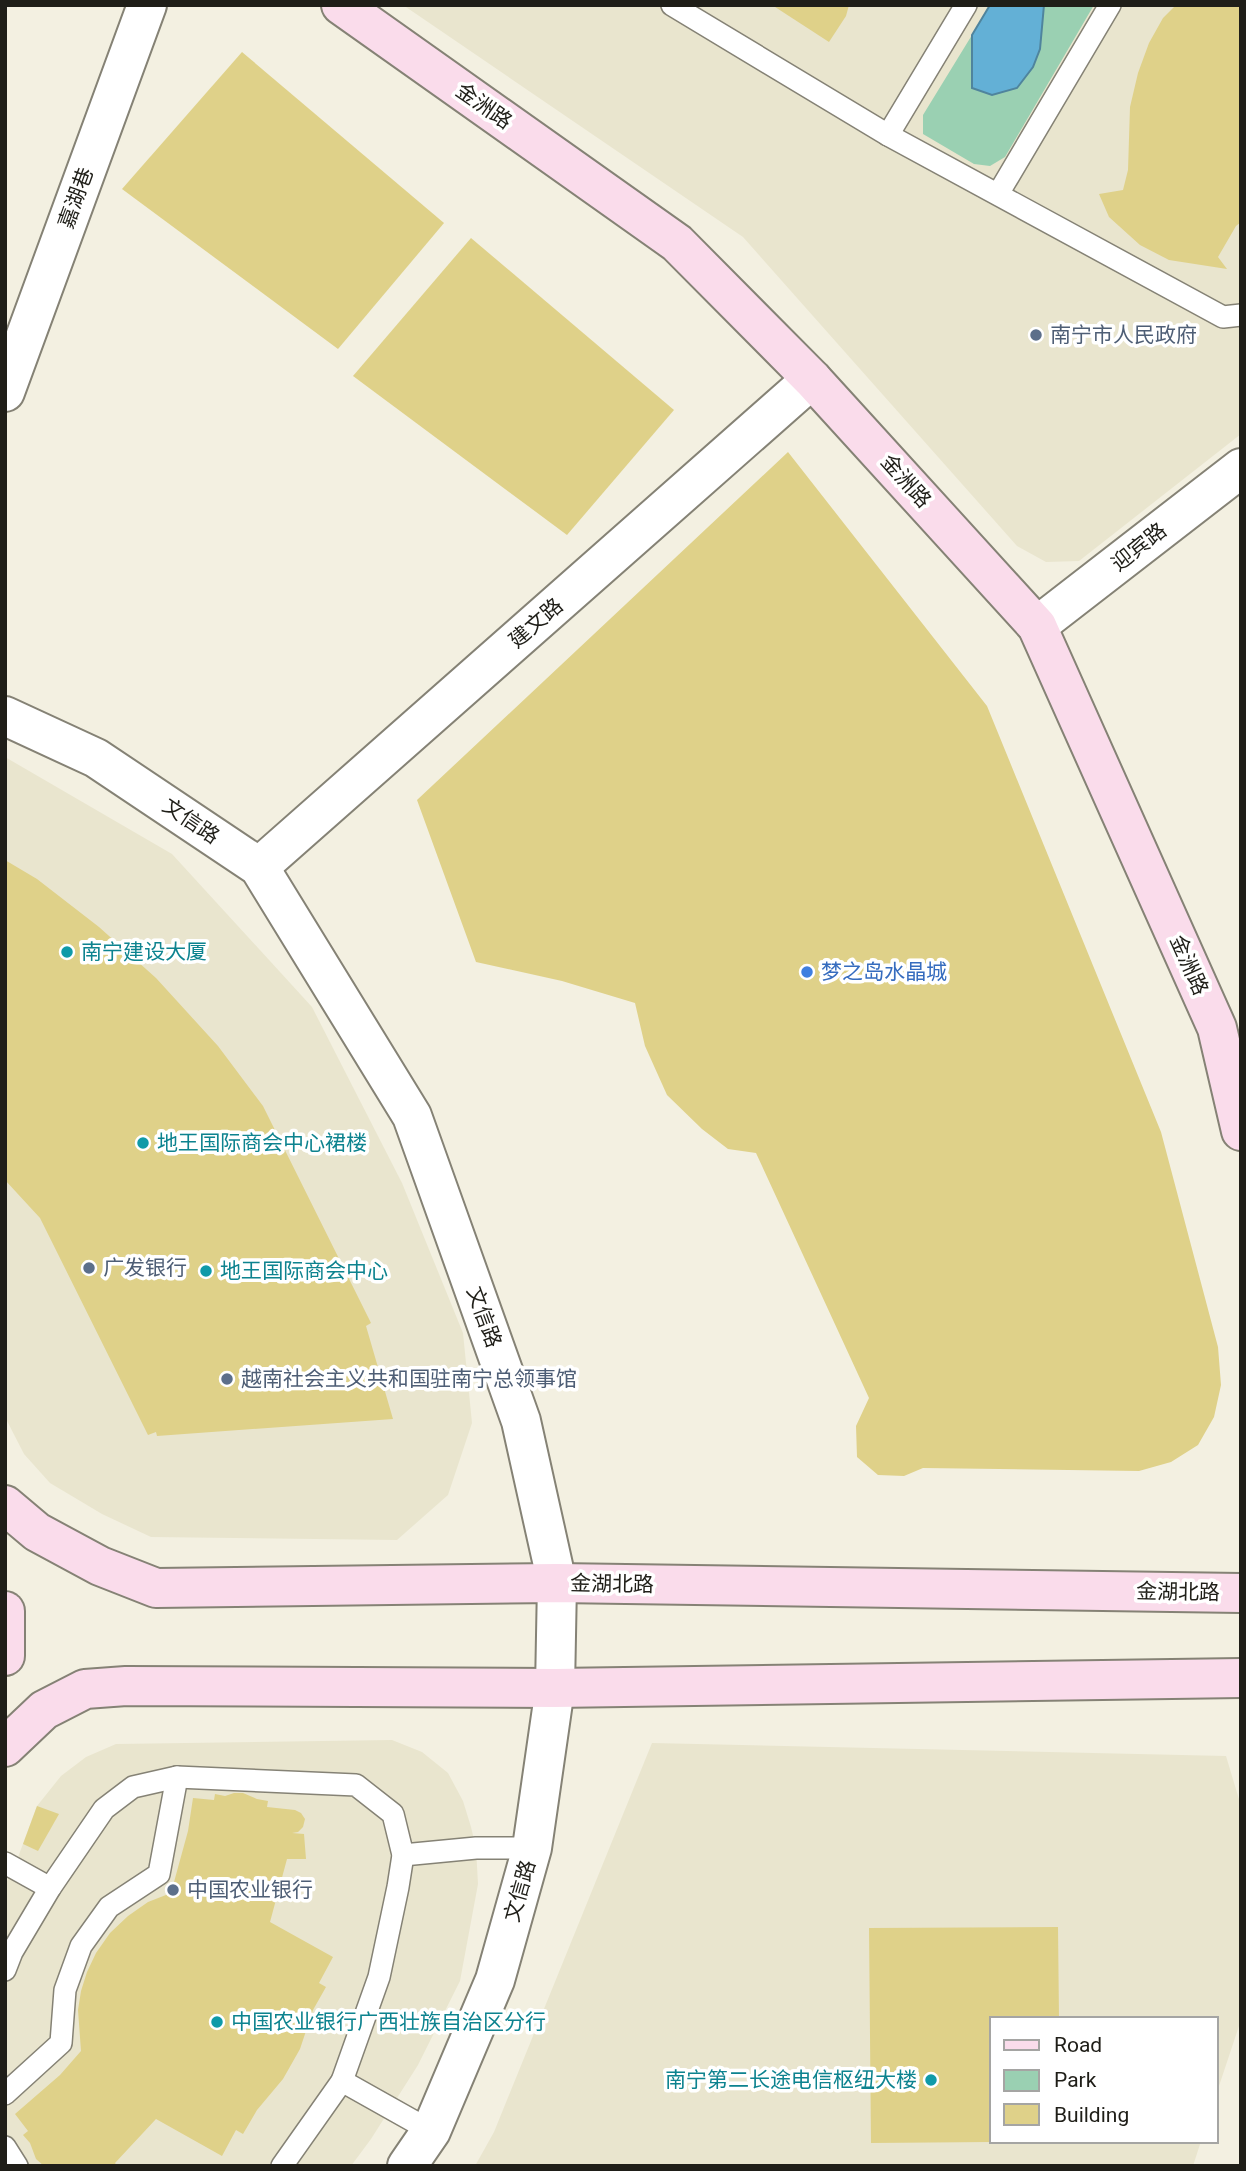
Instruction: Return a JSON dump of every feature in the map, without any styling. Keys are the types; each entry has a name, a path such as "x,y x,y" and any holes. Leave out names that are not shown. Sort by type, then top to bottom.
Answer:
{"main road":[{"name":"金洲路","path":"341,5 677,243 812,379 1037,626 1217,1028 1241,1131"},
{"name":"金湖北路","path":"5,1505 37,1532 100,1566 156,1588 556,1583 1241,1593"},
{"path":"5,1611 5,1656"},
{"path":"5,1747 44,1710 85,1689 126,1686 555,1688 1241,1678"}],"street":[{"name":"嘉湖巷","path":"5,392 147,5"},
{"name":"建文路","path":"259,867 812,379"},
{"name":"迎宾路","path":"1037,626 1241,468"},
{"name":"文信路","path":"5,716 96,758 259,867 412,1116 521,1420 556,1583 555,1688 532,1848 495,1980 431,2131 407,2166"}],"lane":[{"path":"672,5 888,135 1223,317 1241,315"},
{"path":"888,135 966,5"},
{"path":"998,194 1110,5"},
{"path":"5,2094 61,2043 65,1990 81,1946 109,1907 159,1874 177,1777"},
{"path":"8,1957 50,1888 104,1809 133,1787 177,1777 356,1785 393,1814 403,1855 379,1977 342,2081 282,2166"},
{"path":"403,1855 476,1848 532,1848"},
{"path":"5,1863 50,1888"},
{"path":"342,2081 431,2131"},
{"path":"5,2147 18,2166"}],"shaded area":[{"name":"南宁市人民政府","path":"403,5 1241,5 1241,434 1079,561 1046,562 1017,546 743,237"},
{"name":"地王国际商会中心","path":"5,757 172,854 312,1007 402,1183 463,1333 472,1423 448,1495 397,1540 151,1537 102,1514 50,1483 24,1454 5,1417"},
{"name":"中国农业银行广西壮族自治区分行","path":"392,1740 422,1752 448,1773 463,1801 471,1827 476,1848 478,1884 460,1981 418,2065 351,2166 5,2166 5,1885 37,1806 61,1776 86,1757 116,1744"},
{"path":"652,1743 1226,1756 1241,1806 1241,2020 1218,2089 1218,2017 990,2017 990,2143 1200,2143 1193,2166 475,2166 494,2132"}],"green space":[{"path":"1044,5 1094,5 1005,157 990,166 974,164 923,134 923,115 972,35 972,88 992,95 1017,88 1033,67 1040,49"}],"water":[{"path":"990,5 1044,5 1040,49 1033,67 1017,88 992,95 972,88 972,35"}],"building":[{"path":"772,5 849,5 846,16 829,42"},
{"path":"1176,5 1241,5 1241,222 1218,257 1227,269 1169,260 1140,245 1109,217 1099,194 1123,190 1128,170 1130,107 1138,73 1149,43 1163,18"},
{"path":"242,52 444,223 338,349 122,189"},
{"path":"471,238 674,410 567,535 353,376"},
{"name":"梦之岛水晶城","path":"788,452 987,706 1161,1132 1218,1347 1221,1385 1214,1417 1198,1445 1171,1462 1139,1471 923,1468 904,1476 878,1475 857,1457 856,1426 869,1398 756,1153 728,1149 702,1129 667,1095 645,1046 635,1003 562,981 476,962 417,800"},
{"name":"地王国际商会中心裙楼","path":"5,860 37,879 99,927 156,978 218,1046 263,1106 371,1323 366,1326 393,1419 157,1436 156,1432 148,1435 40,1218 5,1180"},
{"path":"234,1793 268,1801 267,1807 295,1810 305,1819 303,1827 292,1833 304,1834 306,1859 287,1859 270,1922 333,1957 319,1983 326,1987 313,2010 300,2049 283,2079 257,2110 243,2134 236,2130 222,2156 156,2119 115,2163 117,2166 44,2166 36,2159 30,2143 23,2135 28,2131 15,2114 60,2075 81,2051 78,2010 87,1972 96,1953 110,1933 128,1916 148,1902 171,1893 188,1831 193,1798 214,1800 215,1794 225,1796"},
{"path":"37,1806 59,1814 38,1851 23,1844"},
{"name":"南宁第二长途电信枢纽大楼","path":"1058,1927 1059,2017 990,2017 990,2142 871,2143 869,1928"}],"place":[{"name":"南宁市人民政府","path":"1036,335"},
{"name":"南宁建设大厦","path":"67,952"},
{"name":"梦之岛水晶城","path":"807,972"},
{"name":"地王国际商会中心裙楼","path":"143,1143"},
{"name":"广发银行","path":"89,1268"},
{"name":"地王国际商会中心","path":"206,1271"},
{"name":"越南社会主义共和国驻南宁总领事馆","path":"227,1379"},
{"name":"中国农业银行","path":"173,1890"},
{"name":"中国农业银行广西壮族自治区分行","path":"217,2022"},
{"name":"南宁第二长途电信枢纽大楼","path":"931,2080"}]}
